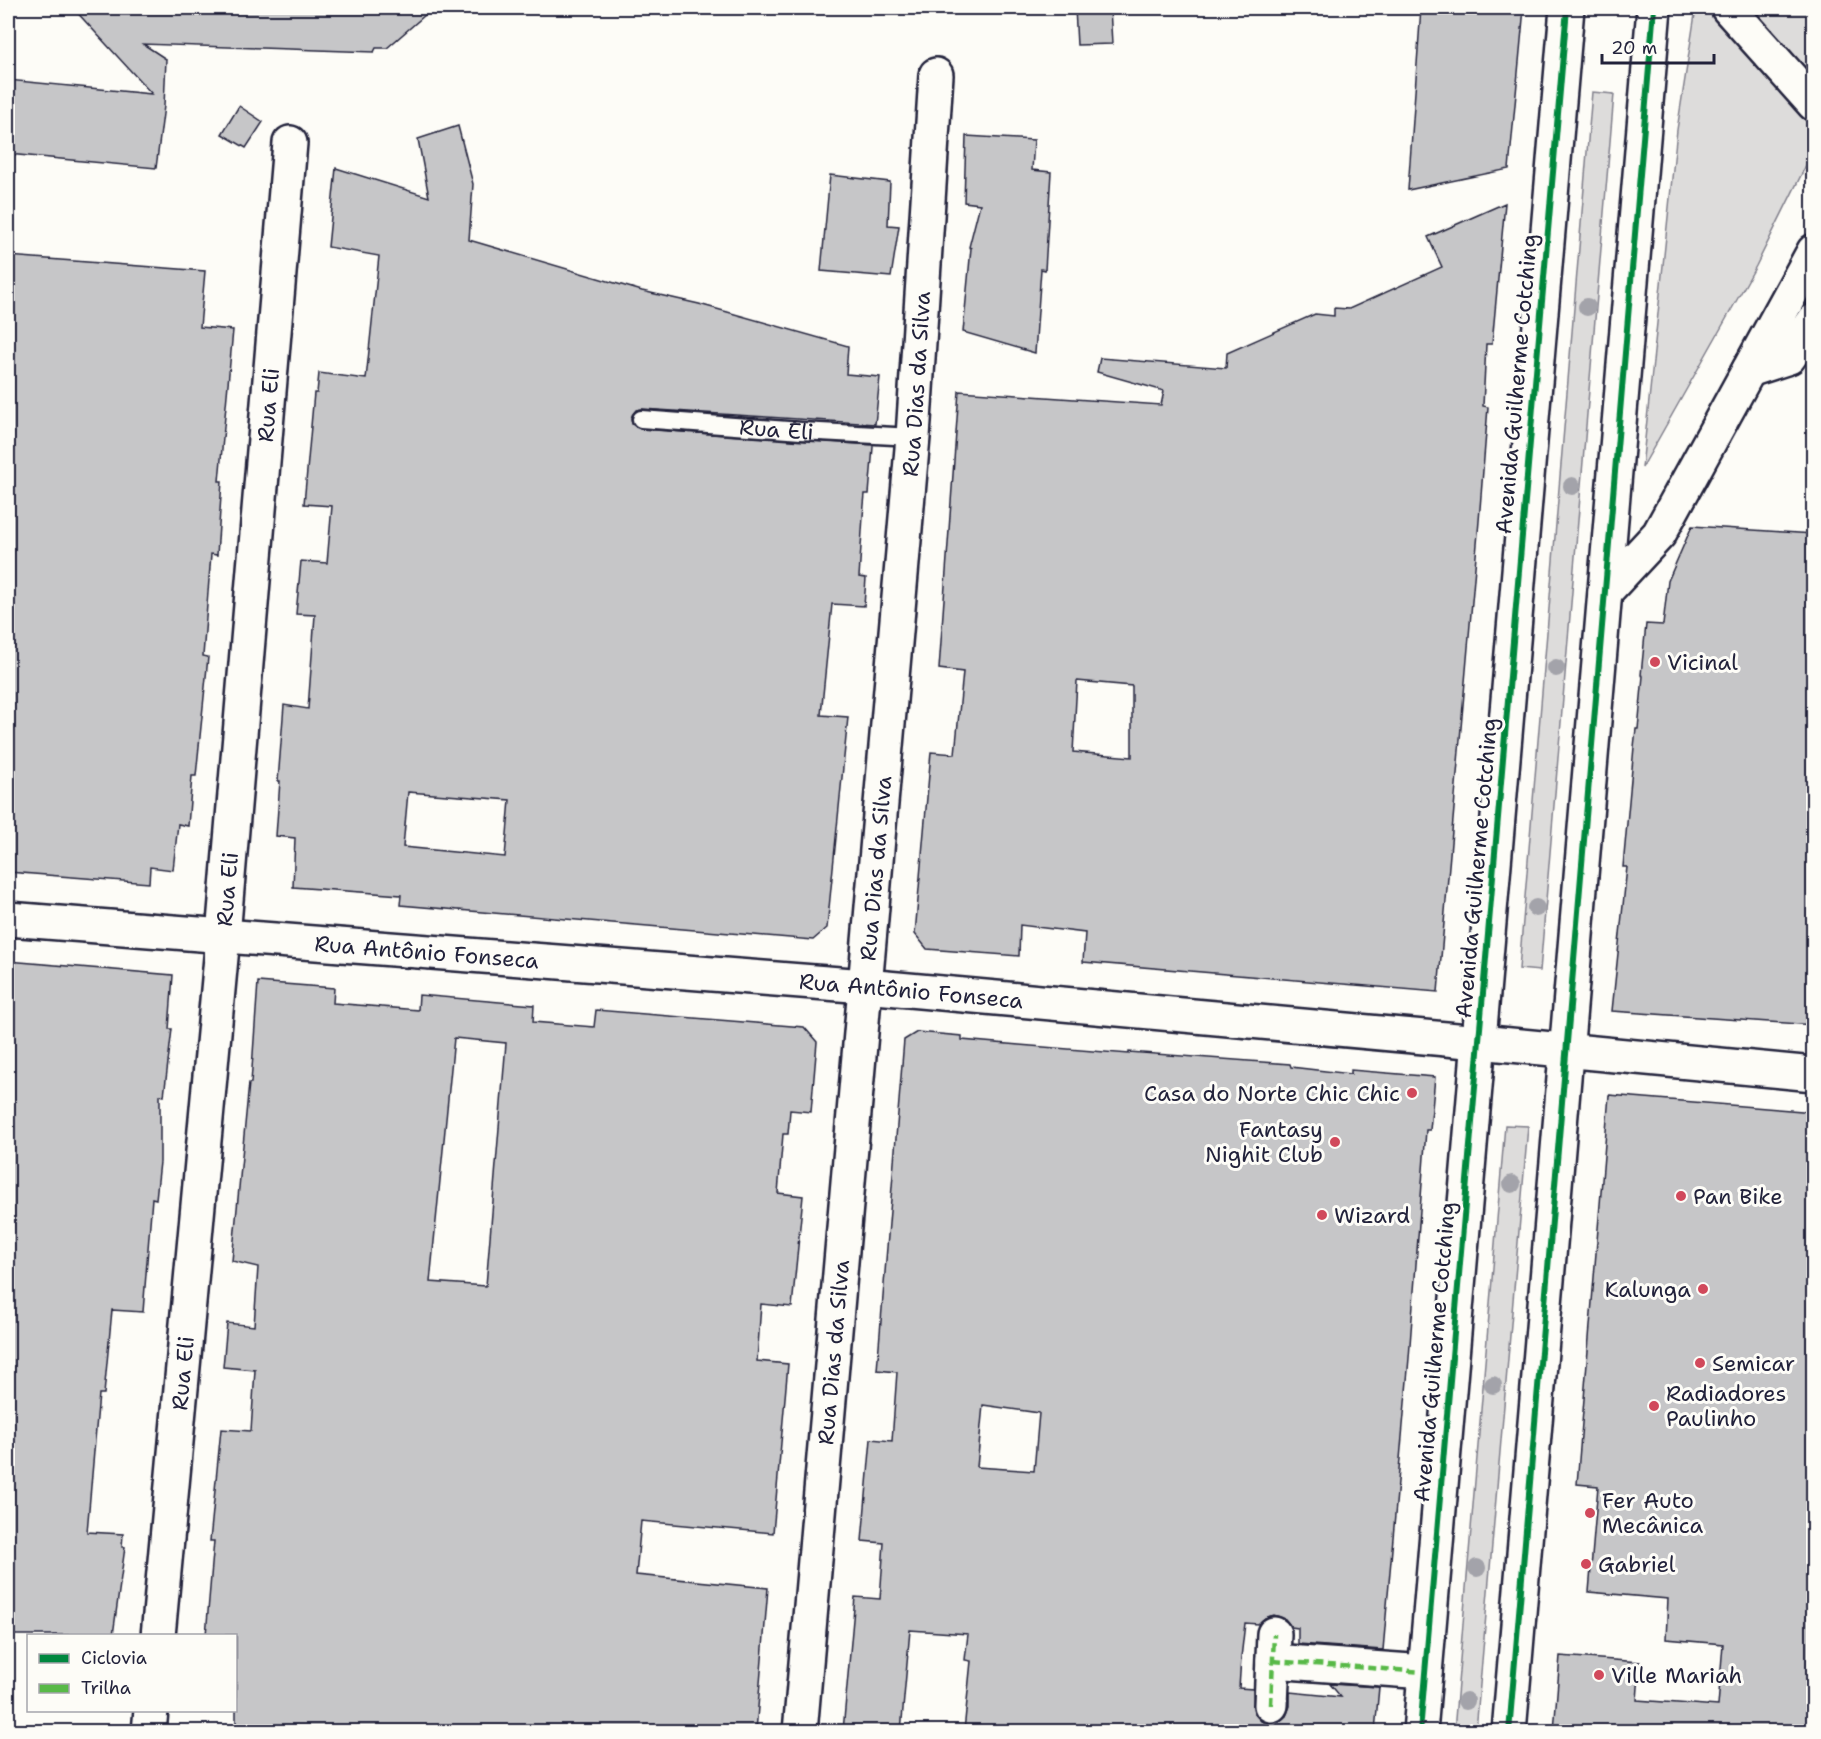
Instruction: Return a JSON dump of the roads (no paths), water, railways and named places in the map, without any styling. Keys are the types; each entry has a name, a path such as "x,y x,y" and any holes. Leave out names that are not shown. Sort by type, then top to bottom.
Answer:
{"main road":[{"name":"Avenida Guilherme Cotching","path":"1420,1731 1567,8"},
{"path":"1509,1731 1654,8"},
{"path":"1728,8 1814,104"},
{"name":"Rua Dias da Silva","path":"800,1731 913,437 936,75"},
{"name":"Rua Eli","path":"158,1634 224,936 290,143"},
{"path":"1605,592 1659,534 1814,251"},
{"path":"1749,370 1789,357 1814,321"},
{"name":"Rua Antônio Fonseca","path":"8,919 865,986 1814,1074"},
{"path":"1271,1705 1273,1648 1425,1672"},
{"path":"149,1731 151,1712"}],"lane":[{"name":"Rua Eli","path":"641,419 913,437"}],"place":[{"name":"Vicinal","path":"1655,662"},
{"name":"Casa do Norte Chic Chic","path":"1412,1093"},
{"name":"Fantasy Nighit Club","path":"1335,1142"},
{"name":"Pan Bike","path":"1681,1196"},
{"name":"Wizard","path":"1322,1215"},
{"name":"Kalunga","path":"1703,1289"},
{"name":"Semicar","path":"1700,1363"},
{"name":"Radiadores Paulinho","path":"1654,1406"},
{"name":"Fer Auto Mecânica","path":"1590,1513"},
{"name":"Gabriel","path":"1586,1564"},
{"name":"Ville Mariah","path":"1599,1675"}]}
